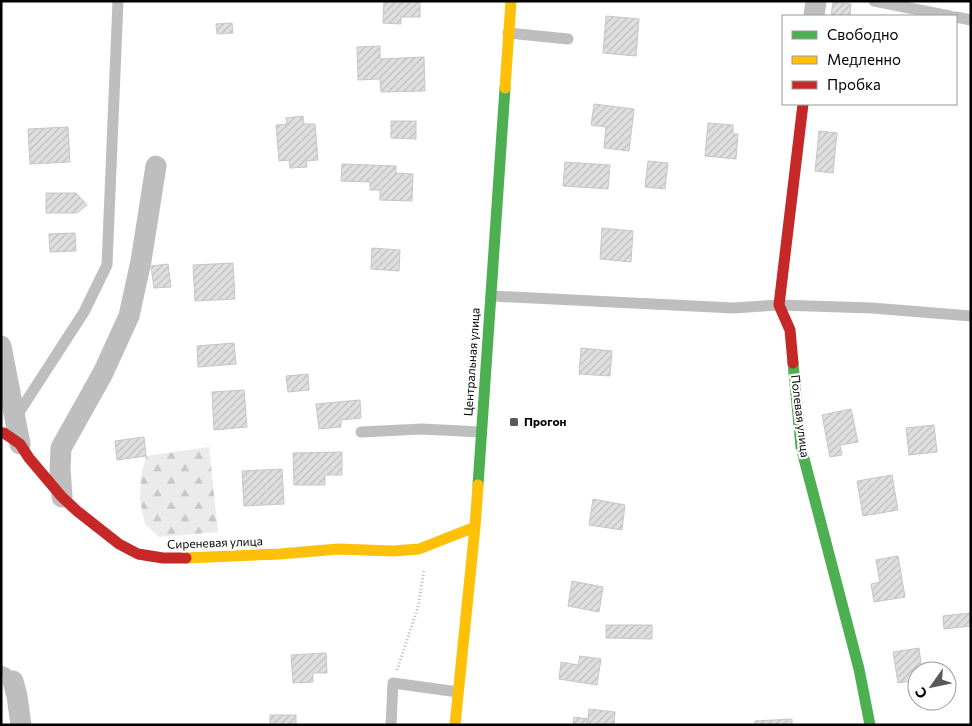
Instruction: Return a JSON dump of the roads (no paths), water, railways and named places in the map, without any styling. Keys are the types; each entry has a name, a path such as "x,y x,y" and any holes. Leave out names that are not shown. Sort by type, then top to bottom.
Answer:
{"street":[{"name":"Центральная улица","path":"455,725 475,527 511,1"},
{"path":"814,15 816,1"},
{"path":"779,306 803,105"},
{"path":"62,497 61,448 103,373 129,316 141,260 156,166"},
{"name":"Полевая улица","path":"779,306 790,330 802,447 859,669 870,725"},
{"path":"1,346 8,426 20,444"},
{"name":"Сиреневая улица","path":"20,444 29,458 62,497 77,511 118,544 138,554 163,558 216,558 338,549 393,551 419,549 475,527"},
{"path":"7,676 17,696 21,725"}],"lane":[{"path":"8,426 84,312 106,264 118,1"},
{"path":"874,1 945,15"},
{"path":"957,17 971,20"},
{"path":"508,33 568,39"},
{"path":"490,296 733,308 779,306 872,308 971,316"},
{"path":"361,432 422,429 481,432"},
{"path":"391,725 392,683 458,692"}],"place":[{"name":"Прогон","path":"514,422"}]}
